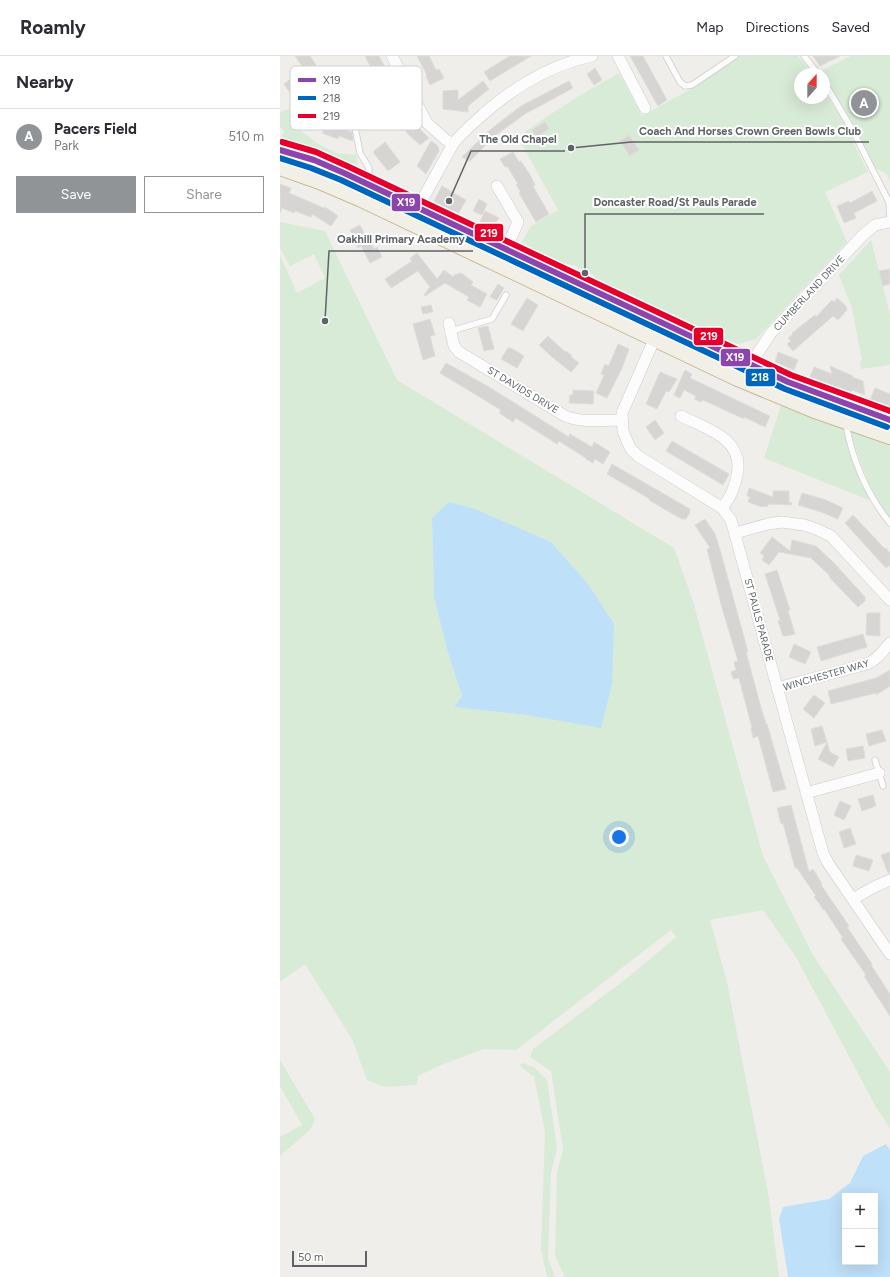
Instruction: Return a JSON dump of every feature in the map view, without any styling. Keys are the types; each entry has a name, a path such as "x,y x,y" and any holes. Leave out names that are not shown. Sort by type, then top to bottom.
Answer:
{"highway":[{"path":"280,150 314,160 369,184 414,214 744,371 784,397 890,435"},
{"path":"280,166 506,249 658,330"},
{"path":"744,371 788,382 890,420"}],"street":[{"path":"392,56 397,66"},
{"path":"414,214 459,136 494,105 520,87 549,70 577,59 592,56"},
{"path":"618,56 645,108"},
{"path":"422,113 427,123 446,140 453,144"},
{"path":"497,186 518,222 506,249"},
{"name":"CUMBERLAND DRIVE","path":"744,371 771,333 863,235 875,225 890,222"},
{"name":"ST DAVIDS DRIVE","path":"450,327 454,346 459,352 484,362 572,419 622,420"},
{"name":"ST PAULS PARADE","path":"658,330 622,413 623,431 631,449 638,456 722,508 731,520 823,853 828,863 890,954"},
{"path":"682,416 722,437 731,444 735,450 738,460 736,484 733,493 722,508"},
{"path":"735,533 768,524 782,522 794,522 816,529 831,536 890,600"},
{"name":"WINCHESTER WAY","path":"778,688 867,664 878,657 890,643"},
{"path":"806,793 879,773"},
{"path":"853,900 874,887 890,880"}],"lane":[{"path":"666,56 680,82 685,86 692,85 735,56"},
{"path":"804,56 813,68"},
{"path":"830,92 853,131 889,202 890,222"},
{"path":"356,130 360,153 369,168 369,184"},
{"path":"450,327 492,319 506,295"},
{"path":"846,420 848,434 856,462 869,492 890,523"},
{"path":"875,760 883,786"}],"green space":[{"path":"738,56 798,56 808,68 794,68 794,104 830,104 830,100 842,119 868,172 825,192 847,242 756,339 730,346 605,286 592,274 573,265 555,262 520,245 531,226 558,210 518,137 568,103 619,73 642,116 689,90"},
{"path":"851,56 890,56 890,183 887,174 873,167 830,91 830,68 827,68"},
{"path":"290,109 290,130 300,130 315,142 336,153 356,155 358,164 340,162 281,139 284,131 280,127 280,112"},
{"path":"280,222 325,231 397,380 674,548 693,601 763,856 813,955 890,1072 890,1128 876,1107 796,957 763,910 710,920 727,982 769,1198 779,1277 565,1277 555,1256 557,1173 563,1149 551,1071 530,1057 533,1049 631,975 676,937 671,930 516,1050 484,1049 441,1065 418,1076 417,1085 384,1087 367,1080 352,1039 305,964 280,982 280,255 297,293 325,278 314,254 290,266 280,248","holes":["432,518 527,715 454,707 462,696 448,653 434,597"]},
{"path":"871,240 890,314 890,365 861,369 860,362 862,361 852,308 839,275"},
{"path":"781,405 844,428 845,437 858,475 871,501 764,458"},
{"path":"851,431 890,445 890,518 877,498 862,467 854,445"},
{"path":"280,1060 315,1119 310,1130 280,1156 280,1137 302,1125 280,1086"},
{"path":"523,1063 535,1068 547,1080 557,1148 551,1173 548,1258 555,1277 547,1277 541,1250 545,1132 534,1077 519,1065"}],"water":[{"path":"449,502 475,509 551,542 588,584 614,624 612,684 601,728 527,715 454,707 462,696 448,653 434,597 432,518"},
{"path":"886,1144 890,1150 890,1277 788,1277 779,1219 783,1207 829,1199 850,1183 863,1156"}],"building":[{"path":"295,56 310,56 317,66 302,66"},
{"path":"365,56 379,56 384,66 370,66"},
{"path":"417,56 429,56 436,70 439,69 444,78 430,85 426,76 427,75"},
{"path":"510,56 531,56 490,81 484,72"},
{"path":"630,56 643,56 667,100 658,106"},
{"path":"813,56 840,56 820,66"},
{"path":"595,68 602,80 594,85 587,74"},
{"path":"290,80 290,93 284,84"},
{"path":"483,81 489,89 468,106 468,112 443,109 443,91 458,90 458,100"},
{"path":"569,81 573,88 525,114 496,135 470,161 462,157 491,129 521,106"},
{"path":"545,122 549,129 536,137 532,130"},
{"path":"324,130 348,130 352,132 353,141 339,136 338,139 322,133"},
{"path":"405,130 421,130 429,138 420,145"},
{"path":"629,135 639,150 630,156 620,141"},
{"path":"431,141 438,146 439,151 426,174 417,166"},
{"path":"385,142 400,162 388,171 373,152"},
{"path":"513,152 530,175 535,185 533,186 549,214 536,222 519,193 521,192 516,185 518,184 507,166 505,167 500,159"},
{"path":"280,184 291,188 289,193 324,208 325,207 338,216 331,226 312,214 311,217 295,211 294,213 282,208 280,213"},
{"path":"442,186 466,200 458,214 434,201"},
{"path":"872,191 877,201 854,213 856,218 844,223 837,206 849,201 850,203"},
{"path":"479,199 487,204 482,215 473,211"},
{"path":"485,211 499,218 496,222 505,226 500,235 492,231 493,229 480,222"},
{"path":"360,225 365,235 367,234 374,249 377,247 382,257 370,263 361,246 358,248 350,230"},
{"path":"417,253 437,279 444,270 453,277 454,275 461,273 473,282 471,285 487,294 480,307 467,300 469,297 445,283 425,296 424,295 430,287 418,271 391,288 385,279 412,261 410,258"},
{"path":"890,269 890,284 883,286 879,271"},
{"path":"498,284 504,288 497,300 490,297"},
{"path":"527,298 538,305 523,331 511,324"},
{"path":"837,298 846,306 847,310 838,320 833,316 793,351 787,344 791,341 788,338 793,334 792,333 815,315 816,317 832,300 834,302"},
{"path":"431,305 433,312 423,314 421,307"},
{"path":"430,319 435,335 430,336 435,356 423,360 413,324"},
{"path":"488,326 494,349 484,351 478,328"},
{"path":"548,336 579,363 571,372 539,345"},
{"path":"618,344 629,349 622,368 607,398 596,393 604,375 601,374 605,364 608,366 610,363"},
{"path":"508,348 511,348 524,356 517,368 501,359"},
{"path":"778,352 798,360 794,370 775,362"},
{"path":"446,363 489,387 569,437 570,434 592,447 594,442 610,452 603,464 595,459 593,463 559,441 557,444 516,418 513,422 499,413 501,410 440,373"},
{"path":"830,366 863,381 865,395 852,390 851,393 810,377 814,367 832,374"},
{"path":"685,370 692,374 690,378 770,416 765,427 703,400 701,402 694,399 696,396 684,390 680,398 674,395"},
{"path":"660,372 677,379 669,392 666,391 657,409 646,404"},
{"path":"875,388 890,394 890,408 870,400"},
{"path":"573,390 594,391 593,404 569,403 570,395 573,395"},
{"path":"655,420 664,433 655,440 646,427"},
{"path":"672,441 729,474 723,485 666,451"},
{"path":"612,464 690,509 686,519 682,519 664,509 607,474"},
{"path":"749,488 773,497 773,491 789,491 789,502 792,503 791,505 768,504 767,507 762,507 748,502 750,497 747,496"},
{"path":"802,493 826,500 843,508 838,519 798,505"},
{"path":"853,515 890,553 890,565 886,568 845,523"},
{"path":"705,519 715,534 721,553 748,652 746,652 760,704 786,789 773,792 758,736 753,738 752,728 739,678 733,679 731,672 736,670 734,662 738,661 722,608 707,549 710,548 695,525"},
{"path":"772,537 790,551 792,540 816,546 865,597 865,601 858,607 829,577 830,576 811,558 779,552 769,565 762,560 764,556 760,553"},
{"path":"777,570 790,610 788,611 795,634 786,636 783,636 778,621 780,620 765,574"},
{"path":"867,613 880,613 880,636 866,635"},
{"path":"863,634 867,647 821,661 817,647"},
{"path":"794,644 811,652 805,664 789,657"},
{"path":"890,670 890,686 876,695 876,693 831,704 828,691 876,678"},
{"path":"814,695 825,703 814,718 803,709"},
{"path":"822,726 827,742 815,746 811,729"},
{"path":"882,730 886,741 869,746 866,734"},
{"path":"827,742 830,752 839,757 833,767 818,759"},
{"path":"863,746 865,758 848,761 846,749"},
{"path":"873,795 876,806 862,811 858,799"},
{"path":"840,801 851,806 844,820 834,815"},
{"path":"791,805 809,872 813,869 822,884 821,885 849,926 847,927 890,994 890,1016 864,976 866,975 841,939 843,938 824,909 823,910 814,897 816,896 797,868 795,868 783,823 781,824 777,808"},
{"path":"850,828 856,844 844,848 839,832"},
{"path":"890,852 890,873 888,873 881,855"},
{"path":"856,855 873,860 869,871 853,866"}],"transit line":[{"name":"219","path":"282,142 316,152 347,166 791,375 890,411"},
{"name":"X19","path":"280,150 314,160 344,173 788,382 890,420"},
{"name":"218","path":"280,158 341,180 785,389 887,427"}],"place":[{"name":"Pacers Field","path":"864,103"},
{"name":"Coach And Horses Crown Green Bowls Club","path":"571,148"},
{"name":"The Old Chapel","path":"449,201"},
{"name":"Doncaster Road/St Pauls Parade","path":"585,273"},
{"name":"Oakhill Primary Academy","path":"325,321"}]}
